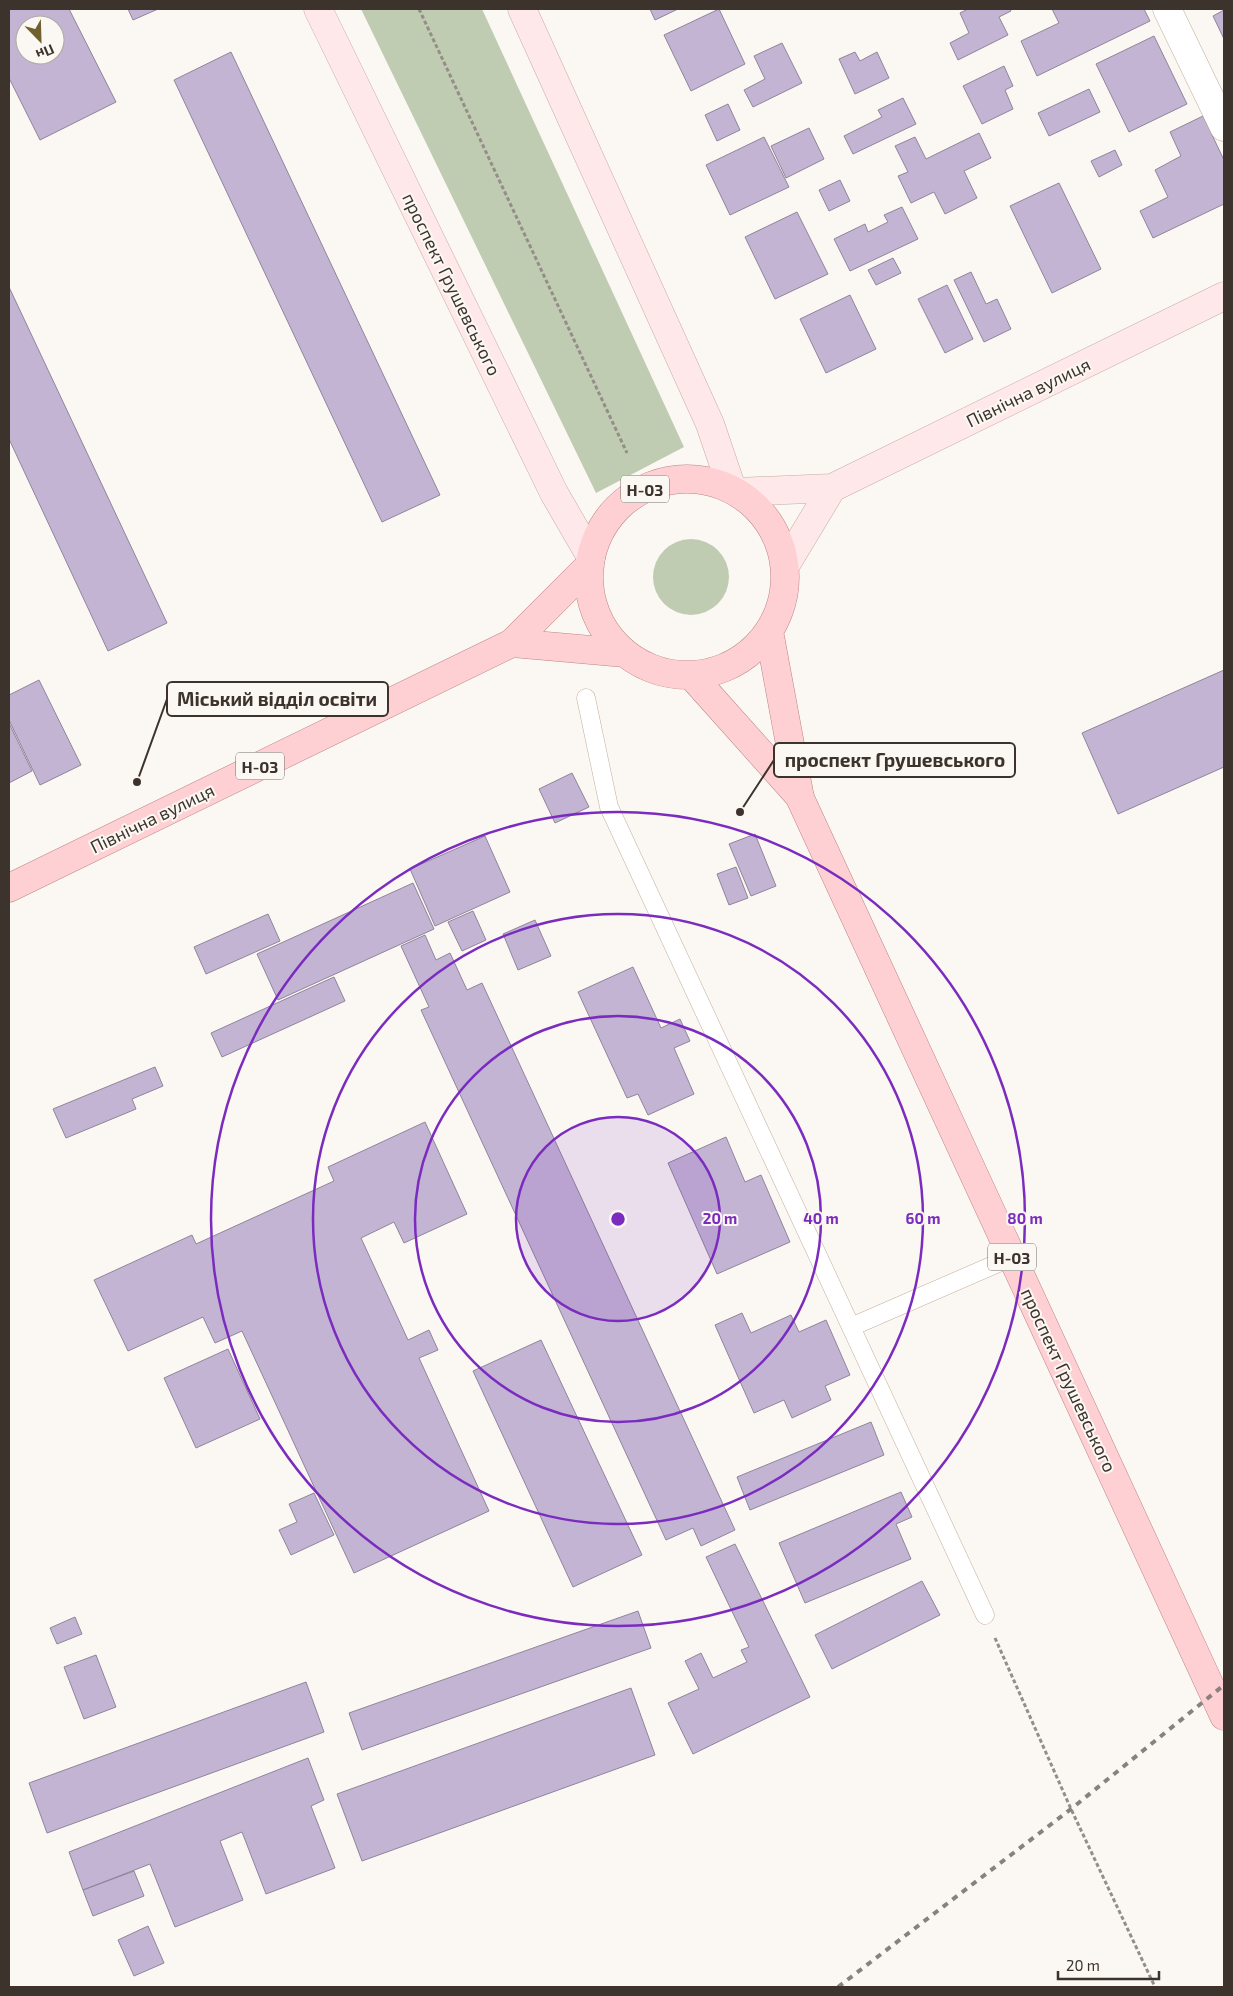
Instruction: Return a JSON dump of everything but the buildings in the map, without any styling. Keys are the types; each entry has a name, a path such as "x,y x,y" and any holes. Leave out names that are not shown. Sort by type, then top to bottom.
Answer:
{"main road":[{"name":"проспект Грушевського","path":"318,9 554,493 590,561"},
{"path":"522,9 710,424 734,491"},
{"name":"Північна вулиця","path":"734,491 832,488 1224,296"},
{"name":"Н-03","path":"675,480 707,480 734,491 755,506 770,523 780,544 785,566 783,600 769,631 755,649 736,662 714,671 691,675 668,673 653,668 625,653 604,629 591,598 590,561 599,534 618,508 644,489 675,480"},
{"path":"785,566 832,488"},
{"name":"Північна вулиця","path":"9,888 512,643 590,561"},
{"name":"проспект Грушевського","path":"769,631 800,798 1224,1716"},
{"name":"Н-03","path":"512,643 625,653"},
{"name":"проспект Грушевського","path":"691,675 800,798"}],"street":[{"path":"1167,9 1224,127"}],"lane":[{"path":"586,698 609,806 986,1615"},
{"path":"851,1327 1012,1257"}],"path":[{"path":"419,9 627,453"},
{"path":"986,1615 1071,1809 1155,1987"}],"green space":[{"path":"361,9 482,9 684,447 596,493"},
{"path":"691,539 705,542 718,550 726,563 729,577 726,591 718,604 705,612 691,615 677,612 664,604 656,591 653,577 656,563 664,550 677,542"}],"railway":[{"path":"838,1987 1071,1809 1224,1685"}],"place":[{"name":"Міський відділ освіти","path":"137,782"},
{"name":"проспект Грушевського","path":"740,812"}]}
